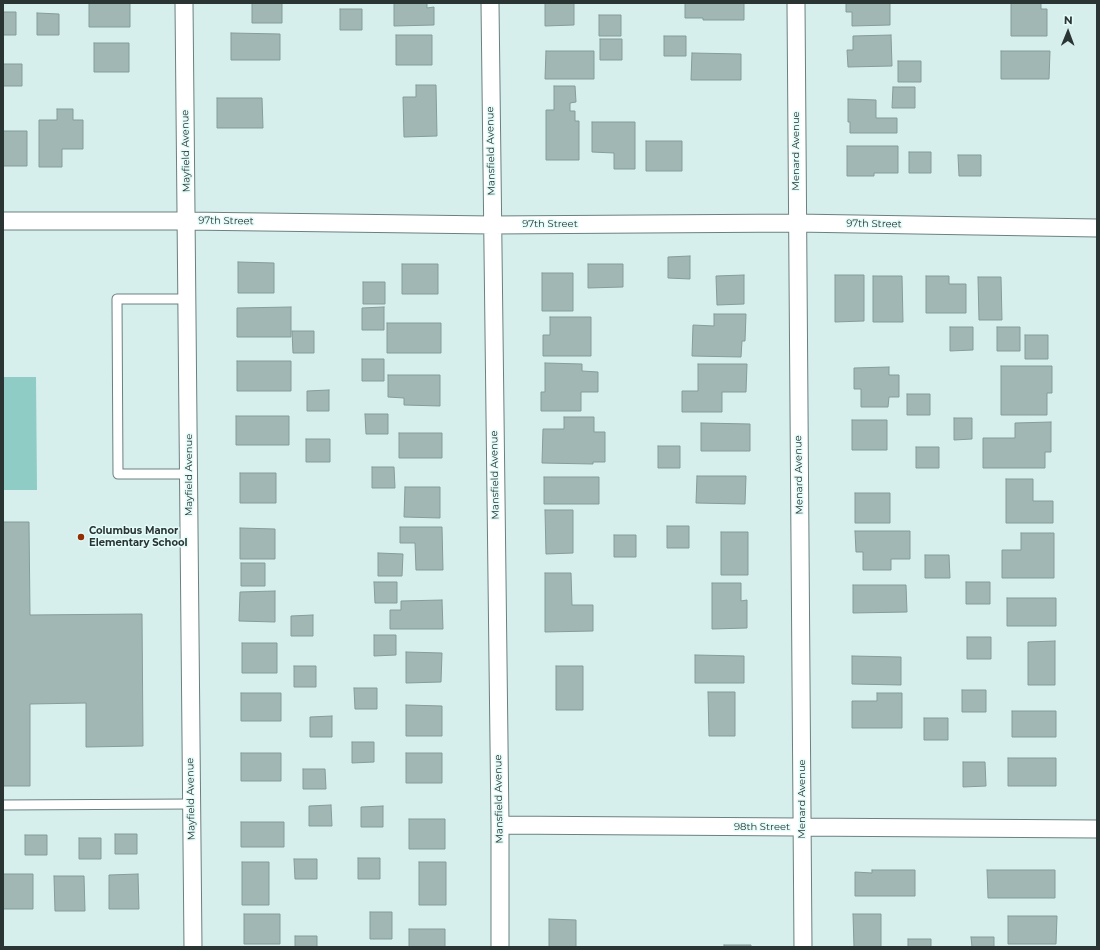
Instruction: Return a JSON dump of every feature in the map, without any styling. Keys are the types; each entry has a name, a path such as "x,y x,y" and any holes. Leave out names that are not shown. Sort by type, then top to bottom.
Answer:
{"street":[{"name":"Mayfield Avenue","path":"184,3 193,947"},
{"name":"Mansfield Avenue","path":"490,3 500,826 500,947"},
{"name":"Menard Avenue","path":"796,3 796,223 803,947"},
{"name":"97th Street","path":"3,220 186,220 492,225 796,223 1097,228"},
{"name":"98th Street","path":"500,826 1097,829"}],"lane":[{"path":"187,299 117,300 118,474 188,474"},
{"path":"3,806 192,804"}],"shaded area":[{"path":"3,377 36,377 37,490 3,490"}],"building":[{"path":"89,3 130,3 130,27 89,27"},
{"path":"252,3 282,3 282,23 252,23"},
{"path":"394,3 427,3 427,8 434,7 434,25 394,26"},
{"path":"545,3 574,3 574,25 545,26"},
{"path":"685,3 744,3 744,20 703,20 703,18 685,18"},
{"path":"846,3 890,3 890,25 852,26 852,12 846,12"},
{"path":"1011,3 1041,3 1041,9 1047,9 1047,36 1011,36"},
{"path":"340,9 362,9 362,30 340,30"},
{"path":"3,12 16,12 16,35 3,35"},
{"path":"37,13 59,14 59,35 37,35"},
{"path":"599,15 621,15 621,36 599,36"},
{"path":"231,33 280,34 280,60 231,60"},
{"path":"396,35 432,35 432,65 396,65"},
{"path":"891,35 892,66 848,67 847,50 853,50 853,36"},
{"path":"664,36 686,36 686,56 664,56"},
{"path":"600,39 622,39 622,60 600,60"},
{"path":"94,43 129,43 129,72 94,72"},
{"path":"546,51 594,51 594,79 545,79"},
{"path":"1001,51 1050,51 1049,79 1001,79"},
{"path":"692,53 741,54 741,80 691,80"},
{"path":"898,61 921,61 921,82 898,82"},
{"path":"3,64 22,64 22,86 3,86"},
{"path":"416,85 436,85 437,136 404,137 403,97 416,97"},
{"path":"554,86 575,86 576,102 570,103 570,111 575,111 575,121 579,121 579,160 546,160 546,110 554,110"},
{"path":"893,87 915,87 915,108 892,108"},
{"path":"217,98 262,98 263,128 217,128"},
{"path":"848,99 876,100 876,118 897,118 897,133 850,133 850,122 848,122"},
{"path":"57,109 73,109 73,120 83,120 83,149 62,149 62,167 39,167 39,120 57,120"},
{"path":"592,122 635,122 635,169 614,169 614,153 592,152"},
{"path":"3,131 27,131 27,166 3,166"},
{"path":"646,141 682,141 682,171 646,171"},
{"path":"847,146 898,146 898,173 874,173 874,176 847,176"},
{"path":"909,152 931,152 931,173 909,173"},
{"path":"958,155 981,155 981,176 959,176"},
{"path":"690,256 690,279 668,278 668,257"},
{"path":"238,262 274,263 274,293 238,293"},
{"path":"402,264 438,264 438,294 402,294"},
{"path":"588,264 623,264 623,287 588,288"},
{"path":"542,273 573,273 573,311 542,311"},
{"path":"744,275 744,304 717,305 716,276"},
{"path":"835,275 864,275 864,321 835,322"},
{"path":"873,276 902,276 903,322 873,322"},
{"path":"926,276 949,276 949,284 966,284 966,313 926,313"},
{"path":"978,277 1001,277 1002,320 979,320"},
{"path":"363,282 385,282 385,304 363,304"},
{"path":"291,307 291,337 237,337 237,308"},
{"path":"384,307 384,330 362,330 362,308"},
{"path":"714,314 746,314 745,341 742,341 741,357 692,356 693,325 714,326"},
{"path":"550,317 591,317 591,356 543,356 543,335 550,335"},
{"path":"387,323 441,323 441,353 387,353"},
{"path":"950,327 973,327 973,350 950,351"},
{"path":"997,327 1020,327 1020,351 997,351"},
{"path":"292,331 314,331 314,353 293,353"},
{"path":"1025,335 1048,335 1048,359 1025,359"},
{"path":"362,359 384,359 384,381 362,381"},
{"path":"237,361 291,361 291,391 237,391"},
{"path":"545,363 582,364 582,371 598,372 598,392 581,392 581,411 541,411 541,392 545,392"},
{"path":"698,364 747,364 746,392 722,392 722,412 682,412 682,391 698,391"},
{"path":"1001,366 1052,366 1052,393 1047,393 1047,415 1001,415"},
{"path":"889,367 889,375 899,375 899,397 889,397 888,407 861,407 861,389 854,389 854,368"},
{"path":"388,375 440,375 440,406 404,405 404,398 388,397"},
{"path":"329,390 329,411 307,411 307,391"},
{"path":"907,394 930,394 930,415 907,415"},
{"path":"365,414 388,414 388,434 366,434"},
{"path":"236,416 289,416 289,445 236,445"},
{"path":"564,417 594,417 594,432 605,432 605,462 593,462 593,464 542,463 543,429 564,429"},
{"path":"954,418 972,418 972,439 954,440"},
{"path":"852,420 887,420 887,450 852,450"},
{"path":"1051,422 1051,452 1045,452 1045,468 983,468 983,438 1015,438 1015,423"},
{"path":"701,423 750,424 750,451 701,451"},
{"path":"399,433 442,433 442,458 399,458"},
{"path":"306,439 330,439 330,462 306,462"},
{"path":"658,446 680,446 680,468 658,468"},
{"path":"916,447 939,447 939,468 916,468"},
{"path":"372,467 394,467 395,488 372,488"},
{"path":"240,473 276,473 276,503 240,503"},
{"path":"697,476 746,476 745,504 696,503"},
{"path":"544,477 599,477 599,504 544,504"},
{"path":"1006,479 1033,479 1033,501 1053,501 1053,523 1006,523"},
{"path":"405,487 440,487 440,518 404,517"},
{"path":"855,493 890,493 890,523 855,523"},
{"path":"545,510 573,510 573,553 546,554"},
{"path":"3,522 29,522 30,615 142,614 143,746 86,747 86,703 30,704 30,786 3,786"},
{"path":"667,526 689,526 689,548 667,548"},
{"path":"400,527 442,527 443,570 416,570 415,543 400,543"},
{"path":"240,528 275,529 275,559 240,559"},
{"path":"855,531 910,531 910,559 891,559 891,570 863,570 863,552 856,552"},
{"path":"721,532 748,532 748,575 721,575"},
{"path":"1021,533 1054,533 1054,578 1002,578 1002,550 1021,550"},
{"path":"614,535 636,535 636,557 614,557"},
{"path":"378,553 403,554 402,576 378,576"},
{"path":"925,555 949,555 950,578 925,578"},
{"path":"241,563 265,563 265,586 241,586"},
{"path":"545,573 571,573 572,605 593,605 593,631 545,632"},
{"path":"374,582 397,582 397,603 375,603"},
{"path":"966,582 990,582 990,604 966,604"},
{"path":"712,583 741,583 741,601 747,600 747,628 712,629"},
{"path":"853,585 906,585 907,612 853,613"},
{"path":"275,591 275,622 239,621 240,592"},
{"path":"1007,598 1056,598 1056,626 1007,626"},
{"path":"442,600 443,629 390,629 390,610 401,610 401,601"},
{"path":"313,615 313,636 291,636 291,616"},
{"path":"374,635 396,635 396,655 374,656"},
{"path":"967,637 991,637 991,659 967,659"},
{"path":"1055,641 1055,685 1028,685 1028,642"},
{"path":"242,643 277,643 277,673 242,673"},
{"path":"406,652 442,653 441,682 406,683"},
{"path":"695,655 744,656 744,683 695,683"},
{"path":"852,656 901,657 901,685 852,684"},
{"path":"294,666 316,666 316,687 294,687"},
{"path":"556,666 583,666 583,710 556,710"},
{"path":"354,688 377,688 377,709 355,709"},
{"path":"962,690 986,690 986,712 962,712"},
{"path":"708,692 735,692 735,736 709,736"},
{"path":"241,693 281,693 281,721 241,721"},
{"path":"877,693 902,693 902,728 852,728 852,701 877,701"},
{"path":"406,705 442,706 442,736 406,736"},
{"path":"1012,711 1056,711 1056,737 1012,737"},
{"path":"332,716 332,737 310,737 310,717"},
{"path":"924,718 948,718 948,740 924,740"},
{"path":"352,742 374,742 374,762 352,763"},
{"path":"241,753 281,753 281,781 241,781"},
{"path":"406,753 442,753 442,783 406,783"},
{"path":"1008,758 1056,758 1056,786 1008,786"},
{"path":"963,762 985,762 986,786 963,787"},
{"path":"303,769 325,769 326,789 303,789"},
{"path":"331,805 332,826 309,826 309,806"},
{"path":"383,806 383,827 361,827 361,807"},
{"path":"409,819 445,819 445,849 409,849"},
{"path":"241,822 284,822 284,847 241,847"},
{"path":"115,834 137,834 137,854 115,854"},
{"path":"25,835 47,835 47,855 25,855"},
{"path":"79,838 101,838 101,859 79,859"},
{"path":"358,858 380,858 380,879 358,879"},
{"path":"294,859 317,859 317,879 295,879"},
{"path":"242,862 269,862 269,905 242,905"},
{"path":"419,862 446,862 446,905 419,905"},
{"path":"872,870 915,870 915,896 855,896 855,872 872,873"},
{"path":"987,870 1055,870 1055,898 988,898"},
{"path":"3,874 33,874 33,909 3,909"},
{"path":"138,874 139,909 109,909 109,875"},
{"path":"54,876 84,876 85,911 55,911"},
{"path":"370,912 392,912 392,939 370,939"},
{"path":"244,914 280,914 280,944 244,944"},
{"path":"853,914 881,914 881,947 854,947"},
{"path":"1008,916 1057,916 1056,944 1008,944"},
{"path":"549,919 576,920 576,947 549,947"},
{"path":"409,929 445,929 445,947 409,947"},
{"path":"295,936 317,936 317,947 295,947"},
{"path":"971,937 994,937 994,947 972,947"},
{"path":"908,939 931,939 931,947 908,947"},
{"path":"724,945 751,945 751,947 724,947"}],"place":[{"name":"Columbus Manor Elementary School","path":"81,537"}]}
